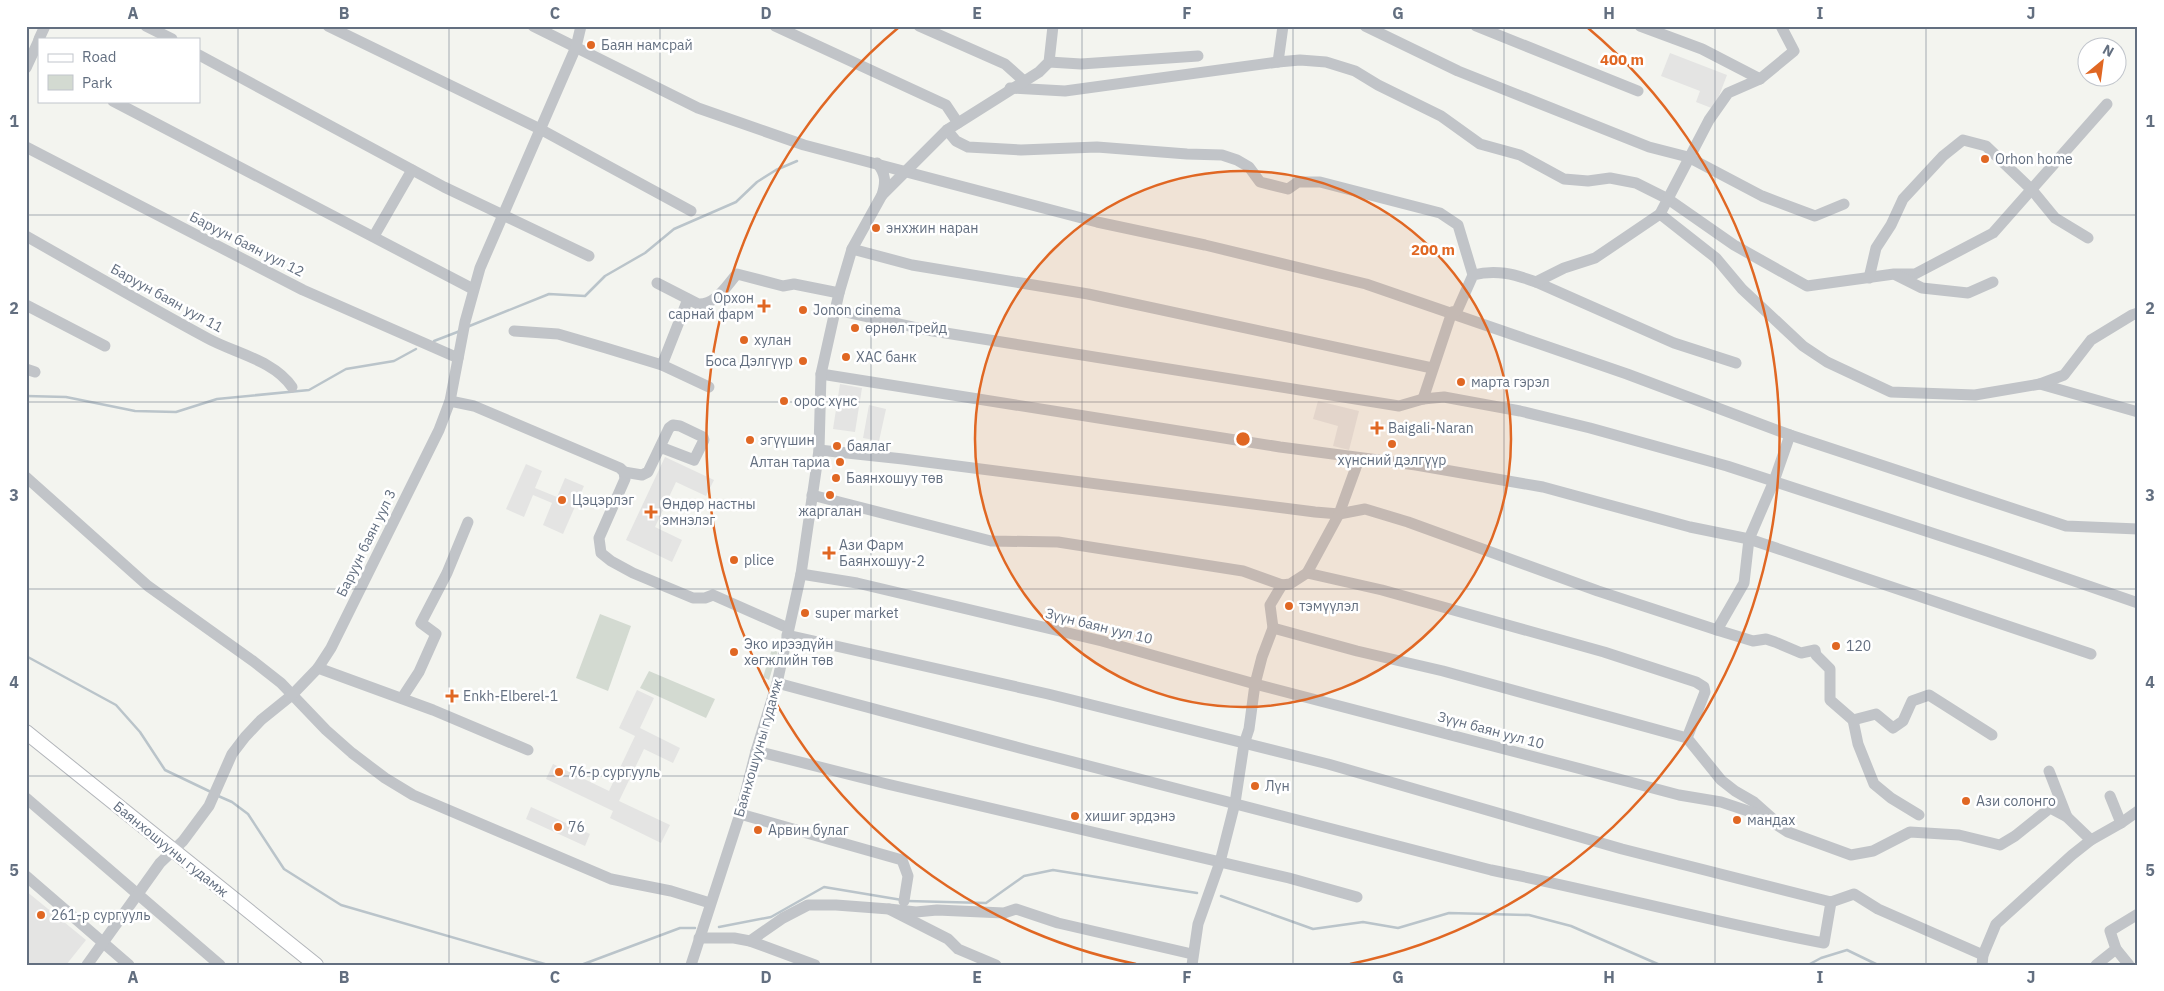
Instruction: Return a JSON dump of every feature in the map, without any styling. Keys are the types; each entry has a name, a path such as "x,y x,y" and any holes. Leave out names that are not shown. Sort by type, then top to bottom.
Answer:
{"main road":[{"name":"Баянхошууны гудамж","path":"27,734 316,965"}],"street":[{"path":"39,38 45,26"},
{"path":"146,26 170,38"},
{"path":"328,26 540,129 691,211"},
{"path":"533,26 698,108 804,145 1097,222 1205,245 1366,284 1452,312 1627,374 1790,435 2066,526 2138,529"},
{"name":"Баруун баян уул 3","path":"87,965 160,863 183,841 209,806 232,754 261,720 292,695 318,668 331,648 439,430 450,400 472,288 502,214 576,47 581,26"},
{"path":"775,26 946,105 958,123"},
{"path":"920,26 1004,64 1024,81"},
{"path":"882,195 947,130 1010,88 1040,72 1049,62 1053,26"},
{"path":"1278,62 1283,26"},
{"path":"1365,26 1458,71 1649,147 1688,158 1762,196 1815,216 1844,204"},
{"path":"1476,26 1638,91"},
{"path":"1640,26 1702,49 1760,78"},
{"path":"1536,282 1564,268 1596,258 1660,214 1709,120 1728,93 1760,78 1794,52 1781,26"},
{"path":"30,62 38,42"},
{"path":"200,56 335,130 444,187 589,256"},
{"path":"1049,62 1081,64 1198,56"},
{"path":"1010,88 1064,91 1300,60 1326,62 1343,66 1355,70 1378,85 1441,116 1480,144 1520,155 1564,179 1588,181 1610,178 1636,183 1668,199 1734,244 1807,286 1894,274 1915,274 1993,233 2107,104"},
{"path":"115,102 472,288"},
{"path":"947,130 956,141 968,147 1021,150 1097,146 1222,155 1237,160 1249,167 1260,182 1271,185 1288,189 1298,182 1320,182 1440,213 1458,225 1473,275 1457,310 1452,312 1423,399"},
{"path":"1869,278 1876,248 1891,226 1902,199 1943,156 1963,140 1986,146 2032,190 2055,218 2088,238"},
{"name":"Баруун баян уул 12","path":"26,147 303,290 458,358"},
{"path":"877,163 883,170 885,178 882,195"},
{"path":"374,236 412,170"},
{"name":"Баянхошууны гудамж","path":"691,965 740,814 756,751 777,683 787,631 802,574 819,450 821,374 839,293 852,249 882,195"},
{"path":"1660,214 1716,258 1742,289 1803,346 1827,362 1890,392 1975,395 2040,384 2064,375 2090,340 2136,315"},
{"name":"Баруун баян уул 11","path":"26,236 209,339 272,368 285,376 292,387"},
{"path":"852,249 912,264 1088,294 1432,368"},
{"path":"1473,275 1486,272 1511,273 1536,282 1674,343 1736,363"},
{"path":"657,283 698,304 712,302 737,274 783,286 794,284 839,293"},
{"path":"1894,274 1922,288 1968,293 1993,282"},
{"path":"662,365 688,299"},
{"path":"26,305 105,346"},
{"path":"836,310 927,330 1399,406 1423,399 1444,397 1520,411 1672,450 1774,481 2138,603"},
{"path":"514,331 558,334 662,365 709,387"},
{"path":"821,374 1359,459 1416,465 1543,487 1690,527 1749,539 2091,654"},
{"path":"2040,384 2138,412"},
{"path":"450,400 474,406 620,468 624,472 642,476 648,472 660,447"},
{"path":"1717,630 1744,583 1749,539 1774,481 1790,435"},
{"path":"819,450 1339,514 1366,509 1717,630 1753,641 1766,640 1775,642 1801,653 1816,650 1816,655 1830,669 1830,700 1853,720 1858,744 1874,784 1891,798 1920,815"},
{"path":"812,495 991,540 1058,542 1243,571 1282,585 1290,584 1307,573 1339,514 1359,459"},
{"path":"624,472 625,479 598,538 601,553 632,573 694,598 705,598 714,595 787,631 1347,769 1622,849 1831,902 1854,894 1878,909 1983,960 1996,924 2091,840 2137,812"},
{"path":"26,477 148,586 239,650 281,683 326,730 352,753 385,778 412,795 611,879 671,891 710,903"},
{"path":"402,698 419,672 436,634 421,623 447,573 468,522"},
{"path":"1307,573 1320,574 1401,595 1604,652 1696,682 1704,687 1705,692 1687,738"},
{"name":"Зүүн баян уул 10","path":"802,574 857,583 1102,641 1255,684 1680,795 1721,802 1763,816 1788,832 1851,855 1873,851 1910,832 1959,835 2000,844 2015,836 2050,808 2066,817 2091,840"},
{"path":"750,941 783,918 808,905 836,905 916,912 937,910 1004,913 1016,909 1058,923 1192,959 1198,924 1220,862 1235,803 1255,684 1262,657 1273,628 1270,605 1282,585"},
{"path":"1273,628 1357,652 1443,671 1687,738 1721,780 1754,802 1788,832"},
{"path":"318,668 402,698 528,750"},
{"path":"777,683 1491,870 1551,882 1756,930 1824,943 1831,902"},
{"path":"1853,720 1876,714 1893,728 1903,721 1912,701 1929,695 1992,735"},
{"path":"756,751 1289,878 1357,897"},
{"path":"2049,771 2066,817"},
{"path":"1721,802 1735,791"},
{"path":"2110,796 2121,823"},
{"path":"26,798 220,965"},
{"path":"740,814 902,860 908,876 904,901"},
{"path":"26,876 130,965"},
{"path":"889,909 948,938 958,949 996,965"},
{"path":"2129,965 2116,949 2110,932 2138,914"},
{"path":"700,935 750,941 816,965"},
{"path":"2096,965 2116,949"}],"shaded area":[{"path":"1670,53 1727,75 1714,109 1696,102 1700,91 1661,76"},
{"path":"840,384 862,388 855,432 833,429"},
{"path":"1318,401 1359,411 1349,450 1333,446 1338,426 1313,419"},
{"path":"869,405 886,409 879,441 863,438"},
{"name":"Өндөр настны эмнэлэг","path":"665,457 714,480 706,496 676,482 655,527 682,540 672,562 626,540"},
{"name":"Цэцэрлэг","path":"526,464 542,471 535,488 557,497 565,478 584,486 563,534 543,525 552,503 533,495 524,517 506,509"},
{"name":"76-р сургууль","path":"637,690 654,698 640,728 680,748 673,763 644,749 619,801 670,825 661,843 610,818 613,811 546,779 553,764 609,791 635,736 619,728"},
{"name":"76","path":"531,807 590,834 585,846 526,819"},
{"name":"261-р сургууль","path":"26,891 86,940 66,965 26,965"}],"green space":[{"path":"600,614 631,626 608,691 576,678"},
{"path":"772,649 778,650 769,680 763,677"},
{"path":"649,671 715,699 706,718 640,688"}],"waterway":[{"path":"467,327 549,294 585,296 605,276 645,253 674,229 736,202 757,182 776,170 797,161"},
{"path":"434,341 460,331"},
{"path":"26,396 66,397 135,411 176,412 217,399 309,390 346,369 394,361 416,349"},
{"path":"26,656 116,705 140,732 165,770 211,792"},
{"path":"216,795 232,802 248,814 284,869 341,905 548,965"},
{"path":"907,901 986,903 1024,876 1053,870 1197,893"},
{"path":"719,927 771,917 824,887 902,900"},
{"path":"1221,896 1313,929 1363,922 1398,928 1449,913 1529,915 1571,926 1660,965"},
{"path":"581,965 680,928 695,928"},
{"path":"1808,965 1821,958 1847,950 1878,965"}],"place":[{"name":"Баян намсрай","path":"591,45"},
{"name":"Orhon home","path":"1985,159"},
{"name":"энхжин наран","path":"876,228"},
{"name":"Орхон сарнай фарм","path":"764,306"},
{"name":"Jonon cinema","path":"803,310"},
{"name":"өрнөл трейд","path":"855,328"},
{"name":"хулан","path":"744,340"},
{"name":"ХАС банк","path":"846,357"},
{"name":"Боса Дэлгүүр","path":"803,361"},
{"name":"марта гэрэл","path":"1461,382"},
{"name":"орос хүнс","path":"784,401"},
{"name":"Baigali-Naran","path":"1377,428"},
{"name":"эгүүшин","path":"750,440"},
{"name":"хүнсний дэлгүүр","path":"1392,444"},
{"name":"баялаг","path":"837,446"},
{"name":"Алтан тариа","path":"840,462"},
{"name":"Баянхошуу төв","path":"836,478"},
{"name":"жаргалан","path":"830,495"},
{"name":"Цэцэрлэг","path":"562,500"},
{"name":"Өндөр настны эмнэлэг","path":"651,512"},
{"name":"Ази Фарм Баянхошуу-2","path":"829,553"},
{"name":"plice","path":"734,560"},
{"name":"тэмүүлэл","path":"1289,606"},
{"name":"super market","path":"805,613"},
{"name":"120","path":"1836,646"},
{"name":"Эко ирээдүйн хөгжлийн төв","path":"734,652"},
{"name":"Enkh-Elberel-1","path":"452,696"},
{"name":"76-р сургууль","path":"559,772"},
{"name":"Лүн","path":"1255,786"},
{"name":"Ази солонго","path":"1966,801"},
{"name":"хишиг эрдэнэ","path":"1075,816"},
{"name":"мандах","path":"1737,820"},
{"name":"76","path":"558,827"},
{"name":"Арвин булаг","path":"758,830"},
{"name":"261-р сургууль","path":"41,915"}]}
